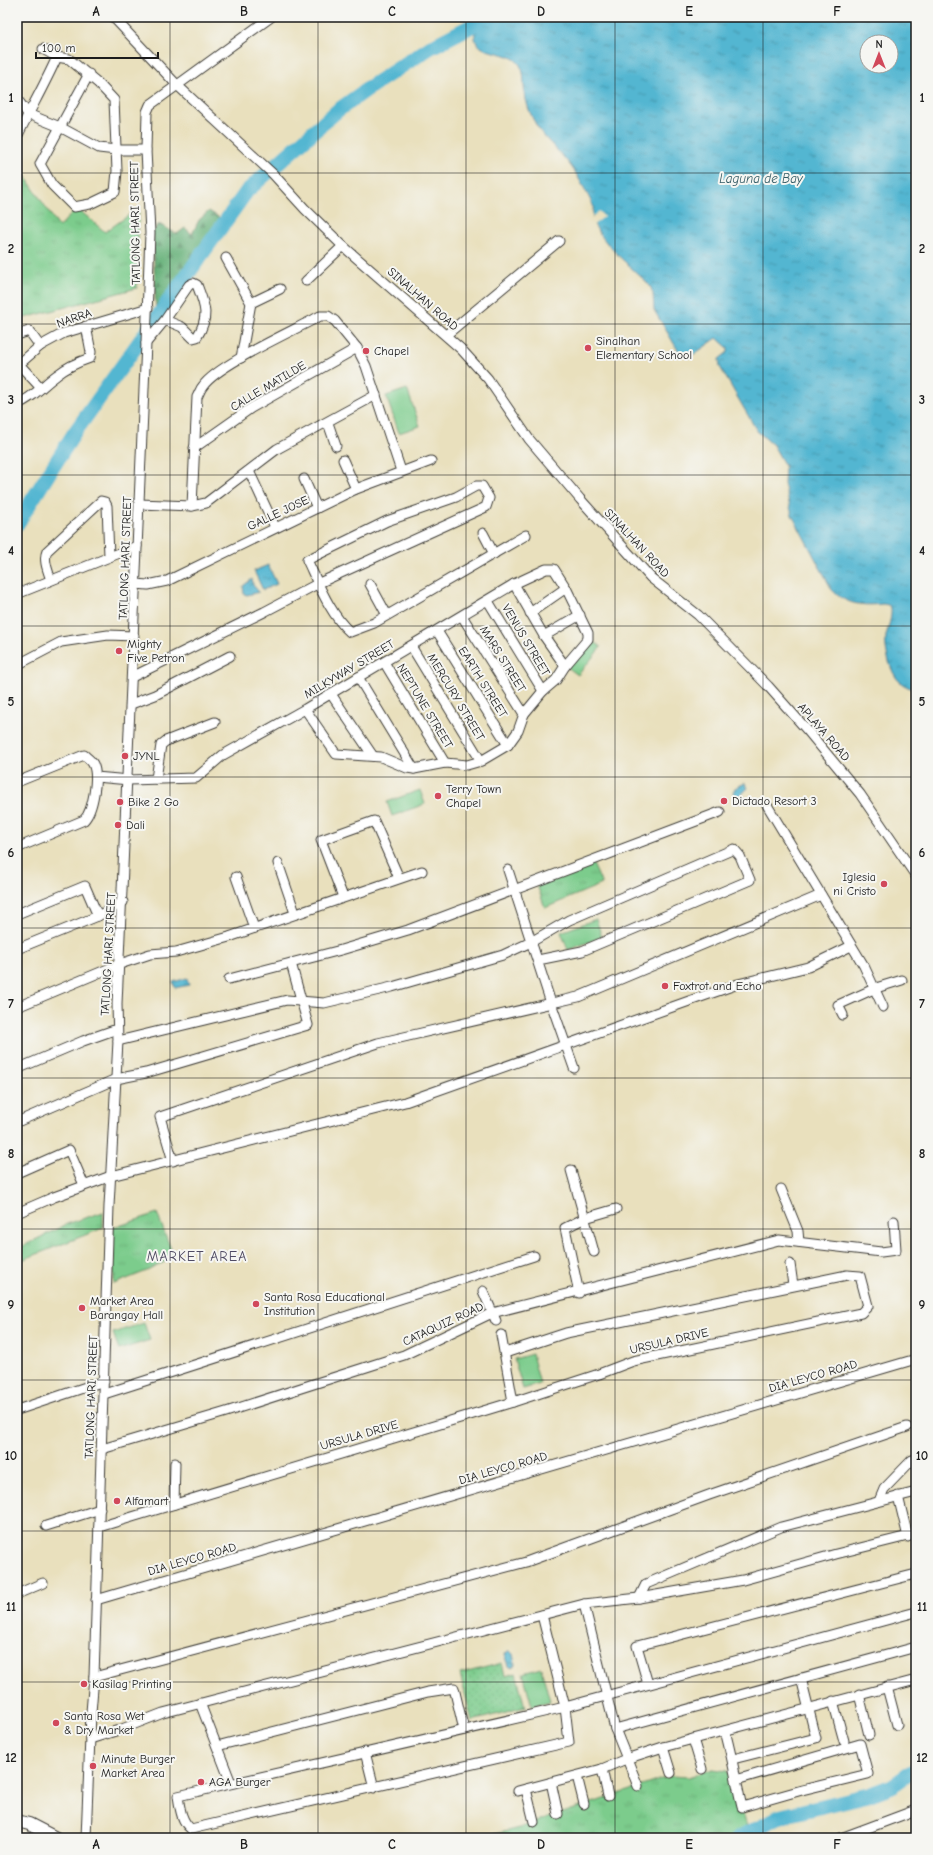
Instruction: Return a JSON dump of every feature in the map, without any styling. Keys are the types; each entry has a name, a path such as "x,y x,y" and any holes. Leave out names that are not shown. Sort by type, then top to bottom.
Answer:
{"main road":[{"path":"18,1821 56,1838"}],"street":[{"name":"SINALHAN ROAD","path":"114,17 177,85 270,171 305,209 343,246 446,335 488,379 529,439 580,499 651,578 698,615"},
{"name":"TATLONG HARI STREET","path":"86,1838 94,1677 111,1176 129,780 135,584 147,339 150,234 146,150 147,112 150,105 272,17"},
{"path":"43,49 57,57 69,59 88,74 114,100 116,150 115,192 90,204 74,207 52,185 40,164 88,74"},
{"path":"17,137 28,114 42,91 57,57"},
{"path":"17,99 28,114 60,127 99,148 116,150 146,150"},
{"path":"446,335 559,241"},
{"path":"306,281 343,246"},
{"path":"226,258 251,304 241,358"},
{"path":"147,339 166,320 189,285 193,283 197,285 206,307 206,312 197,337 189,336 182,327 166,320"},
{"path":"251,304 280,289"},
{"name":"NARRA","path":"18,364 40,346 64,333 86,326 147,312"},
{"path":"192,506 198,397 203,385 217,373 241,358 320,316 328,316 335,321 357,348 366,366 401,471"},
{"path":"17,404 26,401 58,373 75,363 90,358 91,352 86,326"},
{"path":"17,335 29,331 40,346"},
{"name":"CALLE MATILDE","path":"194,448 252,408 357,348"},
{"path":"18,364 41,388"},
{"path":"139,504 192,506 206,503 277,449 328,423 376,395"},
{"path":"328,423 336,446"},
{"path":"343,460 356,490"},
{"name":"GALLE JOSE","path":"135,584 148,585 167,581 356,490 401,471 431,461"},
{"path":"249,471 275,528"},
{"path":"304,479 317,508"},
{"path":"132,677 264,612 318,583 486,506 489,498 486,491 482,486 476,486 456,497 387,521 307,560 318,583 341,624 350,632 359,630 526,535"},
{"path":"51,580 45,556 47,551 101,501 105,502 107,506 109,556"},
{"path":"483,533 494,554"},
{"path":"17,594 137,546"},
{"name":"MILKYWAY STREET","path":"96,777 129,780 196,778 223,755 332,694 514,584 546,568 554,569 566,588"},
{"path":"370,584 387,615"},
{"path":"514,584 544,636 565,666"},
{"path":"305,709 336,754 381,757 406,768 414,769 445,763 467,765 481,761 508,745 518,730 524,714 543,691 556,680 565,666 588,639 588,633 566,588 530,613"},
{"name":"VENUS STREET","path":"488,601 543,691"},
{"path":"544,636 580,615"},
{"name":"APLAYA ROAD","path":"698,615 768,686 838,766 860,794 916,876"},
{"name":"MARS STREET","path":"462,616 524,714"},
{"name":"EARTH STREET","path":"437,631 508,745"},
{"path":"17,665 61,642 108,635 134,636"},
{"name":"MERCURY STREET","path":"411,646 481,761"},
{"path":"131,704 156,695 230,656"},
{"name":"NEPTUNE STREET","path":"384,662 445,763"},
{"path":"358,677 414,769"},
{"path":"332,694 373,756"},
{"path":"156,779 161,745 215,722"},
{"path":"17,782 84,755 93,763 96,777 90,814 84,820 17,848"},
{"path":"767,805 876,988 883,1007"},
{"path":"229,979 408,930 720,812"},
{"path":"343,897 321,840 374,821 399,878"},
{"path":"118,1041 287,1000 301,1000 315,1004 324,1003 392,987 503,954 531,942 569,920 734,849 740,856 750,880 582,951 538,960"},
{"path":"278,863 295,914"},
{"path":"508,870 551,1003 574,1068"},
{"path":"17,1007 120,964 150,954 176,952 254,928 422,871"},
{"path":"236,877 254,928"},
{"path":"17,914 85,886 98,916"},
{"path":"173,1161 160,1117 378,1043 551,1003 597,990 821,896"},
{"path":"17,949 98,916 123,902"},
{"path":"17,1213 84,1185 111,1176 405,1102 738,984 808,967 851,946"},
{"path":"17,1122 116,1079 154,1071 308,1025 291,963"},
{"path":"843,1015 838,1005 876,988 902,980"},
{"path":"17,1069 83,1041 117,1029"},
{"path":"17,1173 69,1150 84,1185"},
{"path":"571,1170 594,1252"},
{"path":"782,1188 798,1231 799,1242"},
{"path":"579,1293 565,1228 585,1218 616,1209"},
{"name":"CATAQUIZ ROAD","path":"102,1449 226,1412 404,1355 494,1317 779,1240 881,1252 896,1250 894,1221"},
{"path":"104,1394 480,1283 534,1256"},
{"path":"790,1264 793,1285"},
{"name":"URSULA DRIVE","path":"99,1527 513,1402 599,1374 633,1360 861,1314 868,1306 860,1276 847,1275 566,1333 505,1353"},
{"path":"480,1283 494,1317"},
{"path":"501,1335 513,1402"},
{"name":"DIA LEYCO ROAD","path":"96,1600 916,1359"},
{"path":"17,1410 104,1381"},
{"path":"94,1677 526,1562 695,1500 907,1427"},
{"path":"878,1501 884,1489 912,1460 916,1459"},
{"path":"174,1504 175,1463"},
{"path":"639,1598 646,1584 767,1533 878,1501 916,1492"},
{"path":"90,1739 122,1730 163,1713 584,1604 639,1598 743,1580 912,1535 898,1496"},
{"path":"46,1526 100,1509"},
{"path":"648,1684 637,1646 916,1574"},
{"path":"17,1594 43,1583"},
{"path":"584,1604 615,1728 626,1759 638,1786"},
{"path":"542,1615 565,1707 569,1742 191,1829 186,1825 181,1815 178,1796 565,1707 916,1612"},
{"path":"615,1728 916,1647"},
{"path":"733,1759 816,1738 801,1678"},
{"path":"534,1822 522,1790 602,1769 626,1759 663,1747 916,1680"},
{"path":"887,1687 897,1725"},
{"path":"217,1746 428,1692 454,1688 464,1730"},
{"path":"859,1694 869,1735"},
{"path":"834,1701 844,1741"},
{"path":"200,1703 230,1783"},
{"path":"725,1731 733,1759 736,1780 742,1807 802,1790 868,1774 860,1744 736,1780"},
{"path":"693,1739 702,1769"},
{"path":"663,1747 671,1773"},
{"path":"365,1752 374,1788"},
{"path":"602,1769 608,1796"},
{"path":"577,1776 584,1804"},
{"path":"551,1782 558,1814"},
{"path":"841,1838 916,1810"}],"green space":[{"path":"17,164 59,227 77,208 105,232 139,208 137,288 17,320"},
{"path":"209,211 225,221 156,320 153,231 159,224 177,234 185,228 192,234 199,220"},
{"path":"407,389 420,426 399,433 386,396"},
{"path":"591,639 601,647 578,675 567,667"},
{"path":"420,790 425,804 392,816 387,802"},
{"path":"593,864 602,884 545,908 537,885"},
{"path":"596,919 602,937 568,950 561,932"},
{"path":"103,1212 103,1228 17,1262 17,1249 67,1224"},
{"path":"157,1213 174,1257 147,1271 114,1284 113,1228"},
{"path":"144,1323 150,1340 119,1350 113,1333"},
{"path":"532,1354 540,1384 523,1389 514,1359"},
{"path":"502,1663 505,1676 516,1673 525,1707 472,1721 460,1674"},
{"path":"541,1668 550,1701 532,1706 523,1673"},
{"path":"713,1769 727,1771 733,1783 748,1828 729,1838 478,1838 519,1828 671,1776 689,1777"}],"water":[{"name":"Laguna de Bay","path":"479,17 916,17 916,691 906,686 896,678 888,660 886,636 891,608 888,605 883,604 869,605 849,602 837,595 832,590 792,515 784,484 785,466 773,445 757,431 720,367 719,359 728,352 728,348 717,338 690,357 684,356 679,352 654,310 653,293 650,286 614,251 601,235 592,218 593,206 573,169 546,139 537,126 527,103 521,67 515,60 489,51 481,47 476,41 475,32"},
{"path":"268,565 277,584 263,590 254,571"},
{"path":"252,579 253,585 259,592 247,595 244,594 243,586"},
{"path":"745,783 748,788 736,800 733,792 735,788"},
{"path":"187,978 189,985 175,988 173,982"},
{"path":"509,1650 513,1654 515,1664 512,1668 509,1666 505,1654"}],"pier":[{"path":"599,211 604,217 592,226 590,219"}],"waterway":[{"path":"17,524 75,432 247,191 337,111 373,85 431,47 477,23"},
{"path":"738,1838 778,1817 868,1795 892,1786 916,1769"}],"place":[{"name":"Sinalhan Elementary School","path":"588,348"},
{"name":"Chapel","path":"366,351"},
{"name":"Mighty Five Petron","path":"119,651"},
{"name":"JYNL","path":"125,756"},
{"name":"Terry Town Chapel","path":"438,796"},
{"name":"Dictado Resort 3","path":"724,801"},
{"name":"Bike 2 Go","path":"120,802"},
{"name":"Dali","path":"118,825"},
{"name":"Iglesia ni Cristo","path":"884,884"},
{"name":"Foxtrot and Echo","path":"665,986"},
{"name":"Santa Rosa Educational Institution","path":"256,1304"},
{"name":"Market Area Barangay Hall","path":"82,1308"},
{"name":"Alfamart","path":"117,1501"},
{"name":"Kasilag Printing","path":"84,1684"},
{"name":"Santa Rosa Wet & Dry Market","path":"56,1723"},
{"name":"Minute Burger Market Area","path":"93,1766"},
{"name":"AGA Burger","path":"201,1782"}],"district":[{"name":"MARKET AREA","path":"197,1256"}]}
